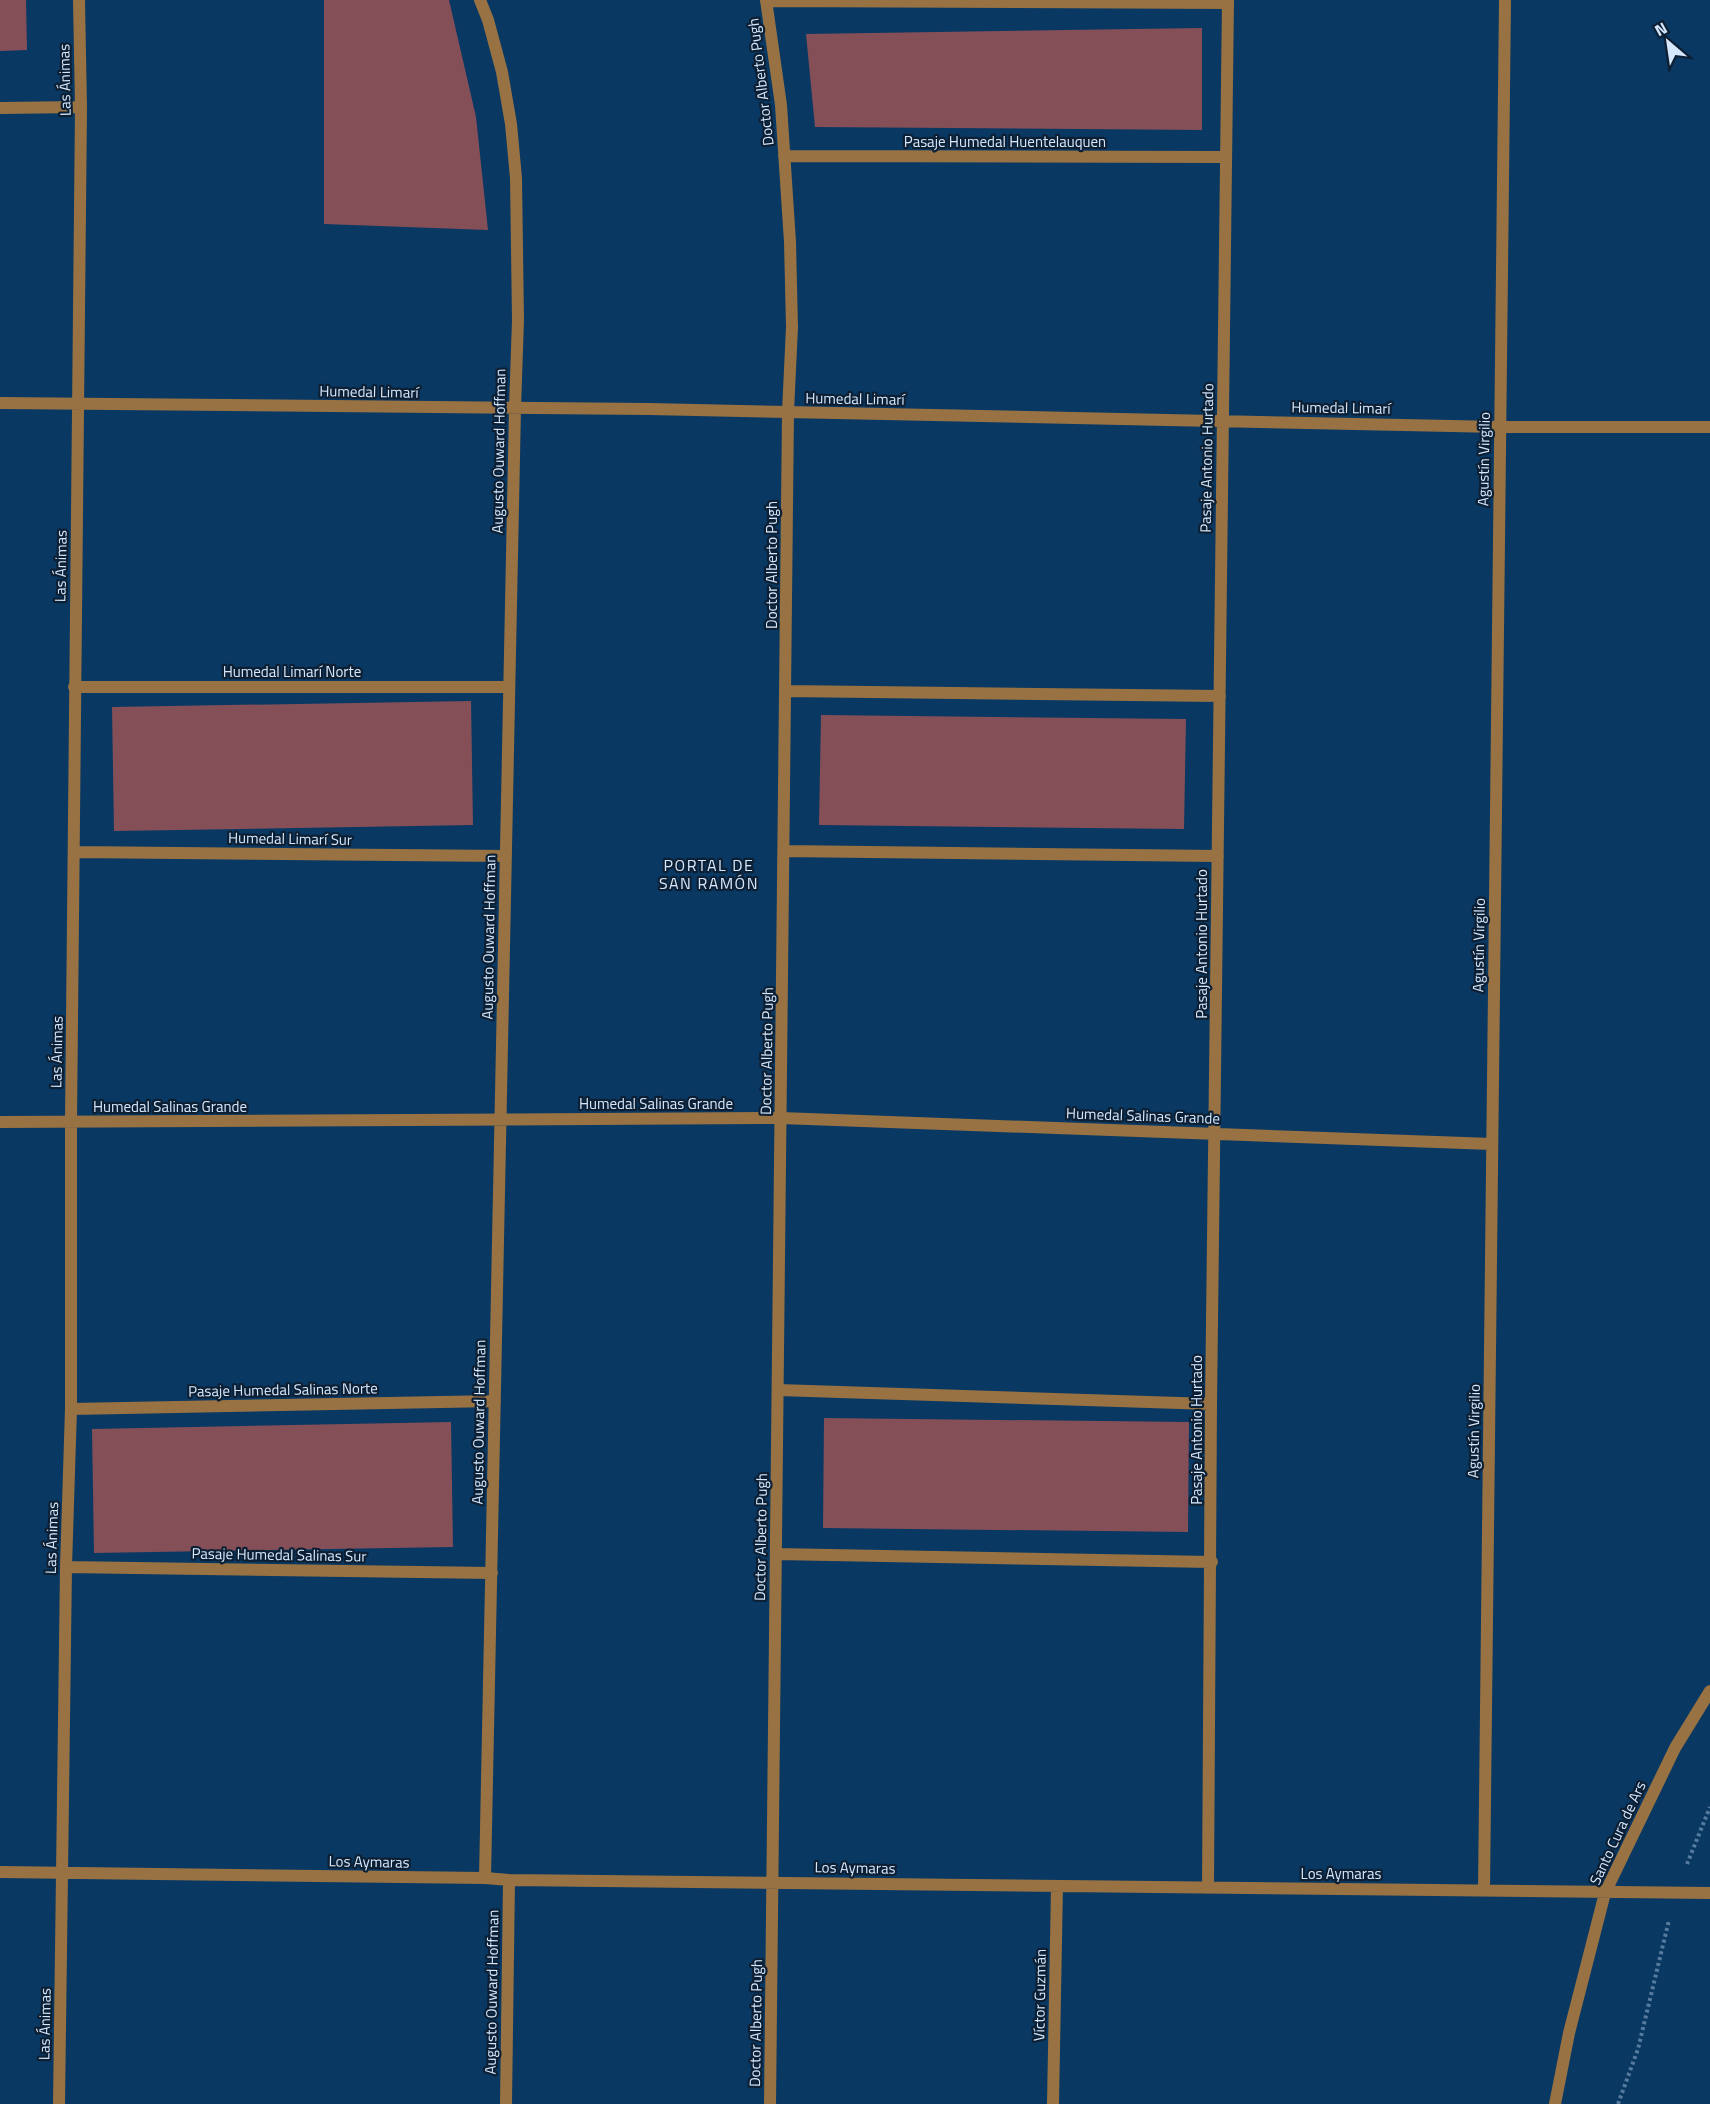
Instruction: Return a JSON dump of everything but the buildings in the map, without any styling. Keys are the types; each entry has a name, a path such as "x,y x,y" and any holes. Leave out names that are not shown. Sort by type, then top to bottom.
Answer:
{"street":[{"name":"Las Ánimas","path":"59,2104 66,1567 71,1409 74,687 81,107 79,0"},
{"name":"Augusto Ouward Hoffman","path":"480,0 502,72 511,124 516,177 518,320 485,1878"},
{"name":"Agustín Virgilio","path":"1484,1890 1505,0"},
{"path":"766,1 1228,2"},
{"name":"Doctor Alberto Pugh","path":"766,1 781,105 790,242 792,327 788,412 770,2104"},
{"name":"Pasaje Antonio Hurtado","path":"1208,1888 1212,1562 1211,1404 1228,2"},
{"path":"0,108 81,107"},
{"name":"Pasaje Humedal Huentelauquen","path":"784,156 1226,157"},
{"name":"Humedal Limarí","path":"0,403 788,412 1499,427 1710,427"},
{"name":"Humedal Limarí Norte","path":"74,687 509,687"},
{"path":"786,691 1220,696"},
{"path":"784,851 1218,856"},
{"name":"Humedal Limarí Sur","path":"74,852 506,856"},
{"name":"Humedal Salinas Grande","path":"0,1122 781,1118 1492,1144"},
{"path":"778,1390 1211,1404"},
{"name":"Pasaje Humedal Salinas Norte","path":"71,1409 495,1401"},
{"path":"776,1554 1212,1562"},
{"name":"Pasaje Humedal Salinas Sur","path":"66,1567 492,1574"},
{"name":"Santo Cura de Ars","path":"1555,2104 1569,2033 1605,1893 1675,1748 1710,1691"},
{"name":"Los Aymaras","path":"0,1872 1710,1893"},
{"name":"Augusto Ouward Hoffman","path":"506,2104 509,1880"},
{"name":"Víctor Guzmán","path":"1053,2104 1057,1886"}],"path":[{"path":"1618,2104 1638,2049 1665,1932 1677,1893 1710,1807"}],"shaded area":[{"path":"0,0 26,0 27,50 0,51"},
{"path":"324,0 449,0 476,117 488,230 324,224"},
{"path":"1202,28 1202,130 815,127 806,34"},
{"path":"471,701 473,825 114,831 112,707"},
{"path":"821,715 1186,719 1184,829 819,825"},
{"path":"824,1418 1189,1422 1188,1532 823,1528"},
{"path":"451,1422 453,1547 94,1553 92,1429"}],"district":[{"name":"PORTAL DE SAN RAMÓN","path":"709,874"}]}
